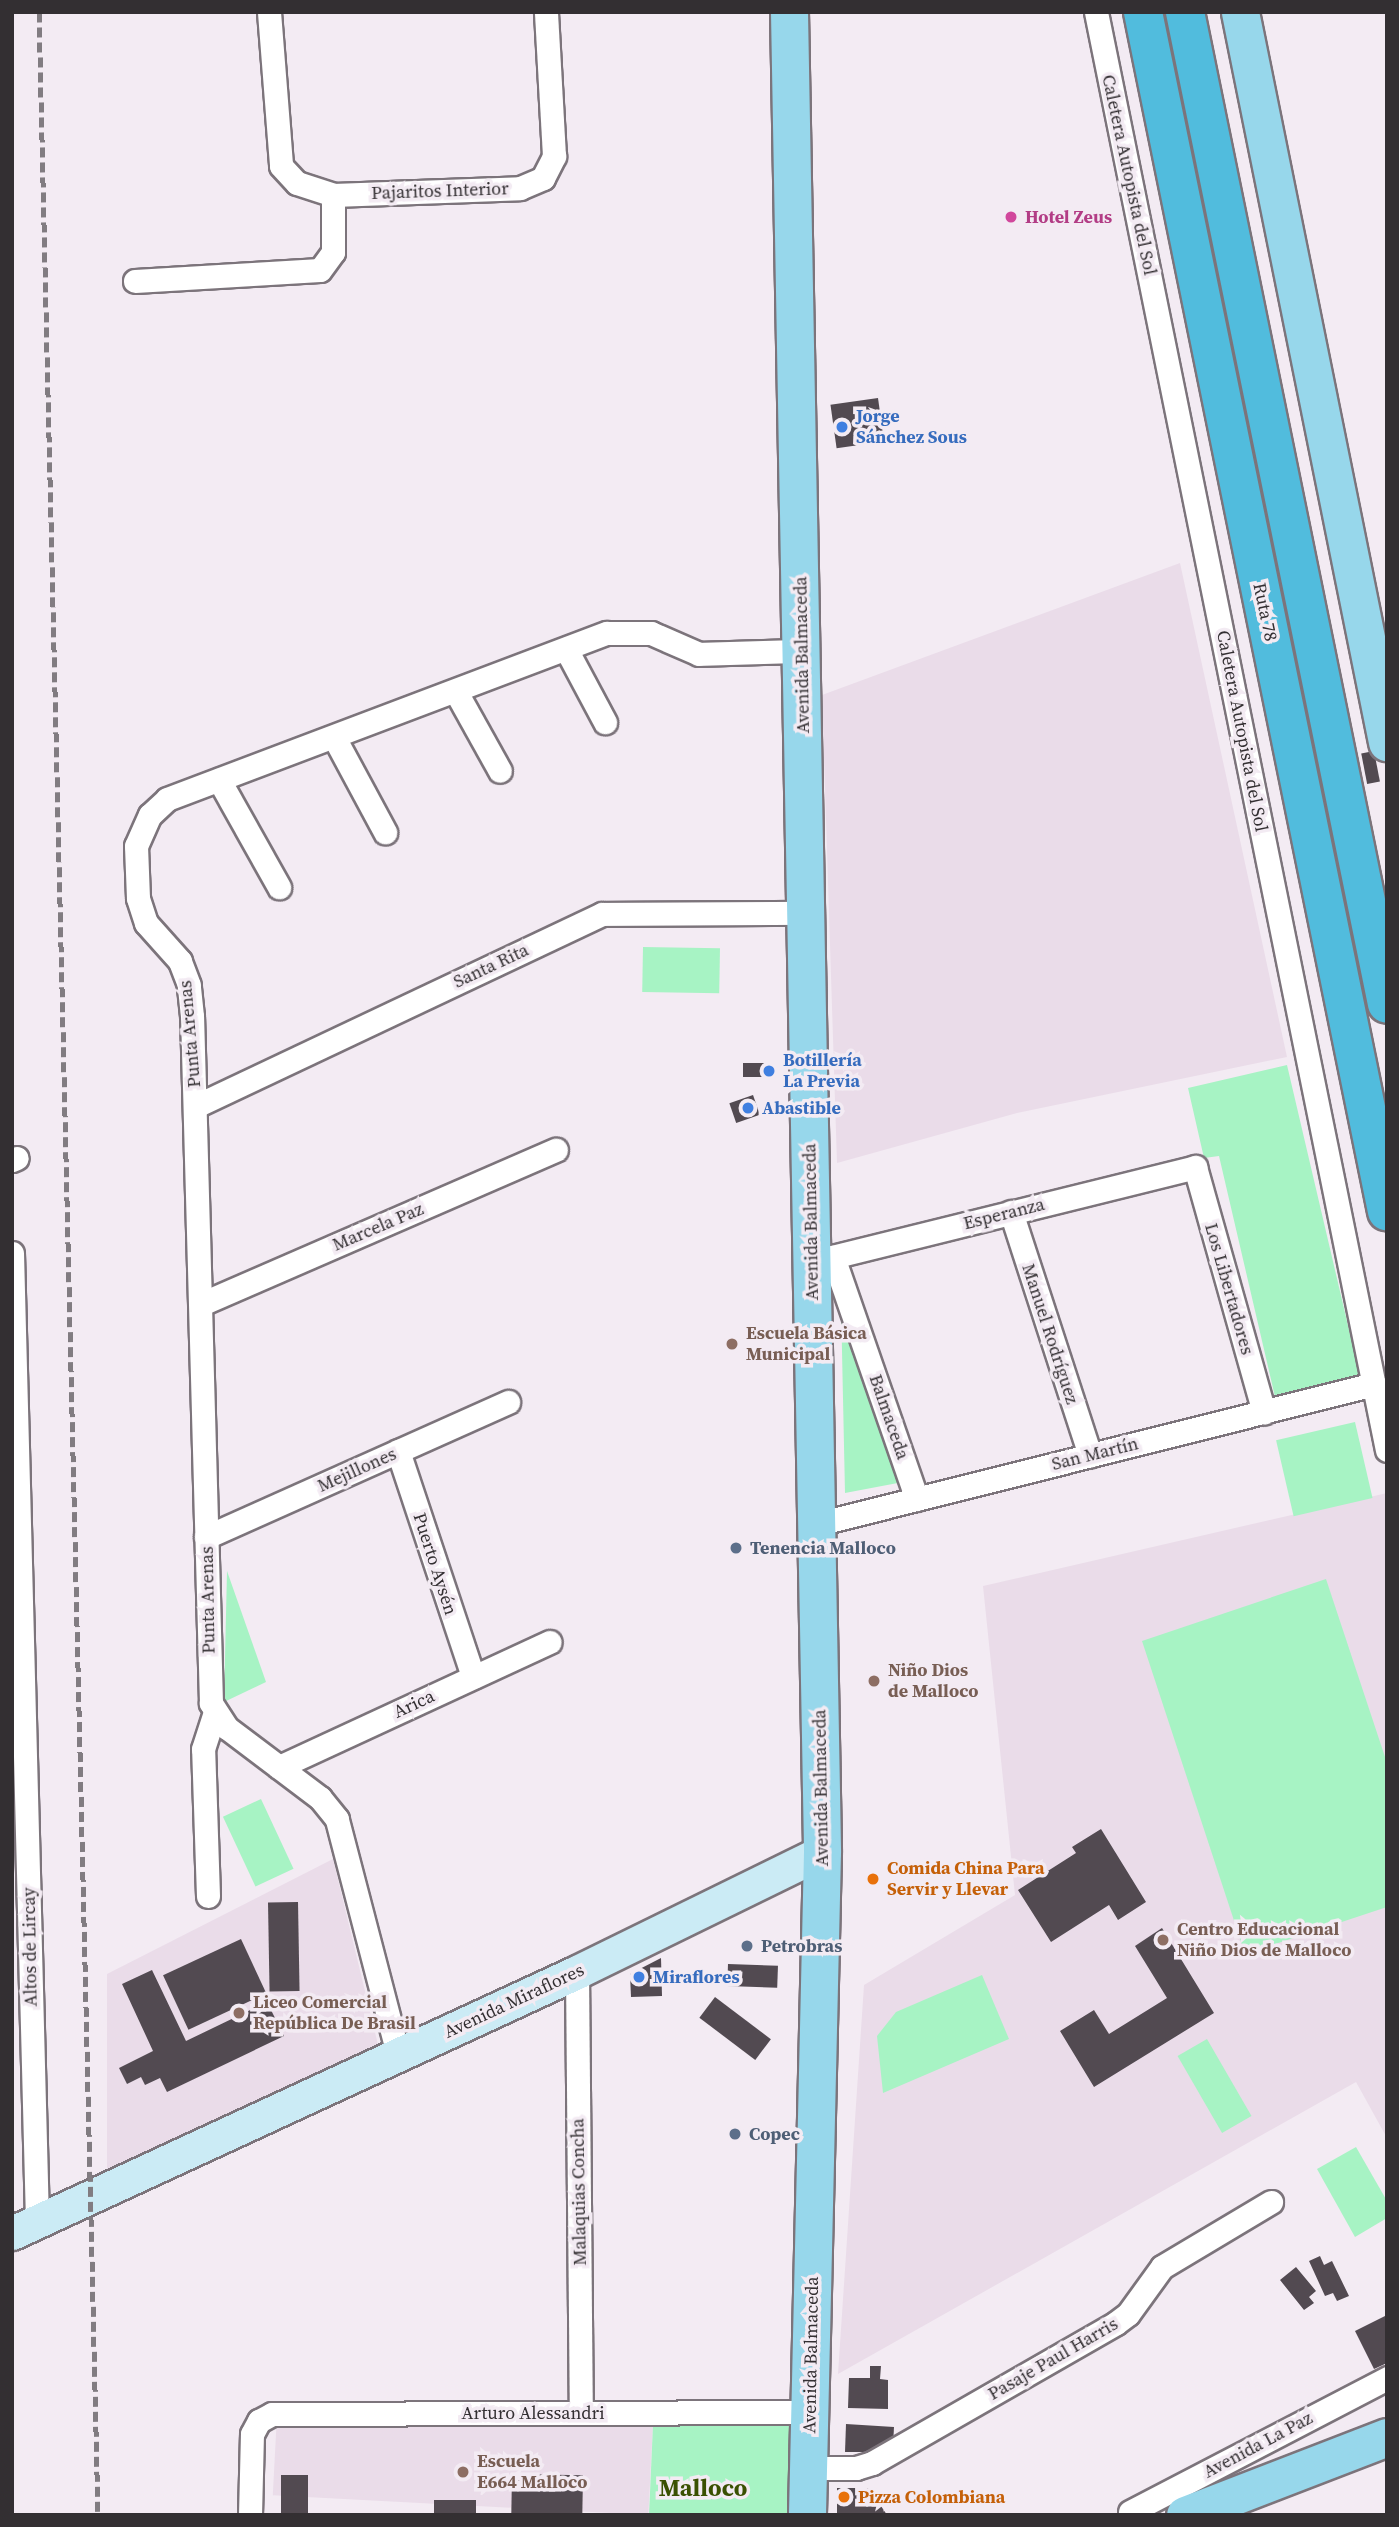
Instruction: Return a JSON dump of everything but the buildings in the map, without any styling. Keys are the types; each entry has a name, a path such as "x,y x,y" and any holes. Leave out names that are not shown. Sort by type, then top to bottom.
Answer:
{"highway":[{"path":"1135,12 1156,74"},
{"name":"Ruta 78","path":"1143,12 1387,1211"},
{"path":"1185,12 1387,1004"},
{"path":"1197,12 1205,108"}],"main road":[{"name":"Avenida Balmaceda","path":"789,12 806,913 822,1259 817,1524 822,1852 807,2515"},
{"path":"1240,12 1387,742"},
{"name":"Avenida Miraflores","path":"25,2227 577,1972 822,1852"},
{"name":"Avenida La Paz","path":"1185,2515 1387,2437"}],"street":[{"name":"Pajaritos Interior","path":"269,12 281,166 296,183 333,195 520,188 543,178 554,156 546,12"},
{"name":"Caletera Autopista del Sol","path":"1096,12 1387,1450"},
{"path":"135,281 320,270 333,253 333,195"},
{"name":"Punta Arenas","path":"208,1896 203,1749 215,1712 210,1693 196,1106 189,985 180,961 146,923 138,898 136,846 150,815 167,799 335,739 566,649 625,630 651,633 699,654 802,651"},
{"path":"566,649 605,722"},
{"path":"456,692 500,771"},
{"path":"335,739 385,832"},
{"path":"219,780 279,887"},
{"name":"Santa Rita","path":"196,1106 602,914 806,913"},
{"name":"Marcela Paz","path":"201,1304 556,1150"},
{"name":"Esperanza","path":"822,1259 1195,1167"},
{"name":"Los Libertadores","path":"1195,1167 1264,1412"},
{"name":"Manuel Rodríguez","path":"1011,1212 1090,1455"},
{"name":"Altos de Lircay","path":"12,1253 25,2227"},
{"name":"Balmaceda","path":"822,1259 918,1499"},
{"name":"San Martín","path":"817,1524 1374,1384"},
{"name":"Mejillones","path":"206,1537 508,1402"},
{"name":"Puerto Aysén","path":"398,1451 472,1677"},
{"name":"Arica","path":"279,1766 549,1642"},
{"path":"215,1712 227,1728 320,1798 337,1819 398,2054"},
{"name":"Malaquias Concha","path":"577,1972 581,2413"},
{"name":"Pasaje Paul Harris","path":"809,2468 872,2463 1116,2323 1128,2314 1162,2267 1271,2202"},
{"name":"Avenida La Paz","path":"1130,2512 1387,2378"},
{"name":"Arturo Alessandri","path":"250,2515 252,2442 259,2421 279,2413 810,2412"}],"shaded area":[{"path":"1180,563 1287,1057 1017,1113 837,1163 822,695"},
{"name":"Centro Educacional Niño Dios de Malloco","path":"1387,1493 1387,2138 1356,2082 838,2374 864,1985 1015,1895 983,1586"},
{"name":"Liceo Comercial República De Brasil","path":"333,1859 380,2053 107,2177 107,1974"},
{"name":"Escuela E664 Malloco","path":"278,2405 653,2425 648,2515 273,2495"}],"green space":[{"path":"643,947 720,948 719,993 642,992"},
{"path":"1287,1065 1361,1381 1276,1401 1219,1156 1204,1158 1188,1088"},
{"path":"841,1304 903,1482 845,1493"},
{"path":"1355,1422 1373,1498 1294,1516 1276,1440"},
{"path":"227,1571 266,1682 224,1702"},
{"path":"1326,1579 1387,1763 1387,1907 1245,1954 1142,1641"},
{"path":"261,1799 294,1869 255,1887 223,1817"},
{"path":"982,1975 1009,2039 883,2093 877,2036 896,2012"},
{"path":"1207,2039 1252,2116 1222,2133 1178,2056"},
{"path":"1356,2147 1387,2201 1387,2218 1355,2237 1317,2169"},
{"path":"788,2419 794,2424 794,2515 649,2515 653,2425"}],"railway":[{"path":"39,12 98,2515"}],"place":[{"name":"Hotel Zeus","path":"1011,217"},
{"name":"Jorge Sánchez Sous","path":"842,427"},
{"name":"Botillería La Previa","path":"769,1071"},
{"name":"Abastible","path":"748,1108"},
{"name":"Escuela Básica Municipal","path":"732,1344"},
{"name":"Tenencia Malloco","path":"736,1548"},
{"name":"Niño Dios de Malloco","path":"874,1681"},
{"name":"Comida China Para Servir y Llevar","path":"873,1879"},
{"name":"Centro Educacional Niño Dios de Malloco","path":"1163,1940"},
{"name":"Petrobras","path":"747,1946"},
{"name":"Miraflores","path":"639,1977"},
{"name":"Liceo Comercial República De Brasil","path":"239,2013"},
{"name":"Copec","path":"735,2134"},
{"name":"Escuela E664 Malloco","path":"463,2472"},
{"name":"Pizza Colombiana","path":"844,2497"}],"district":[{"name":"Malloco","path":"703,2488"}]}
